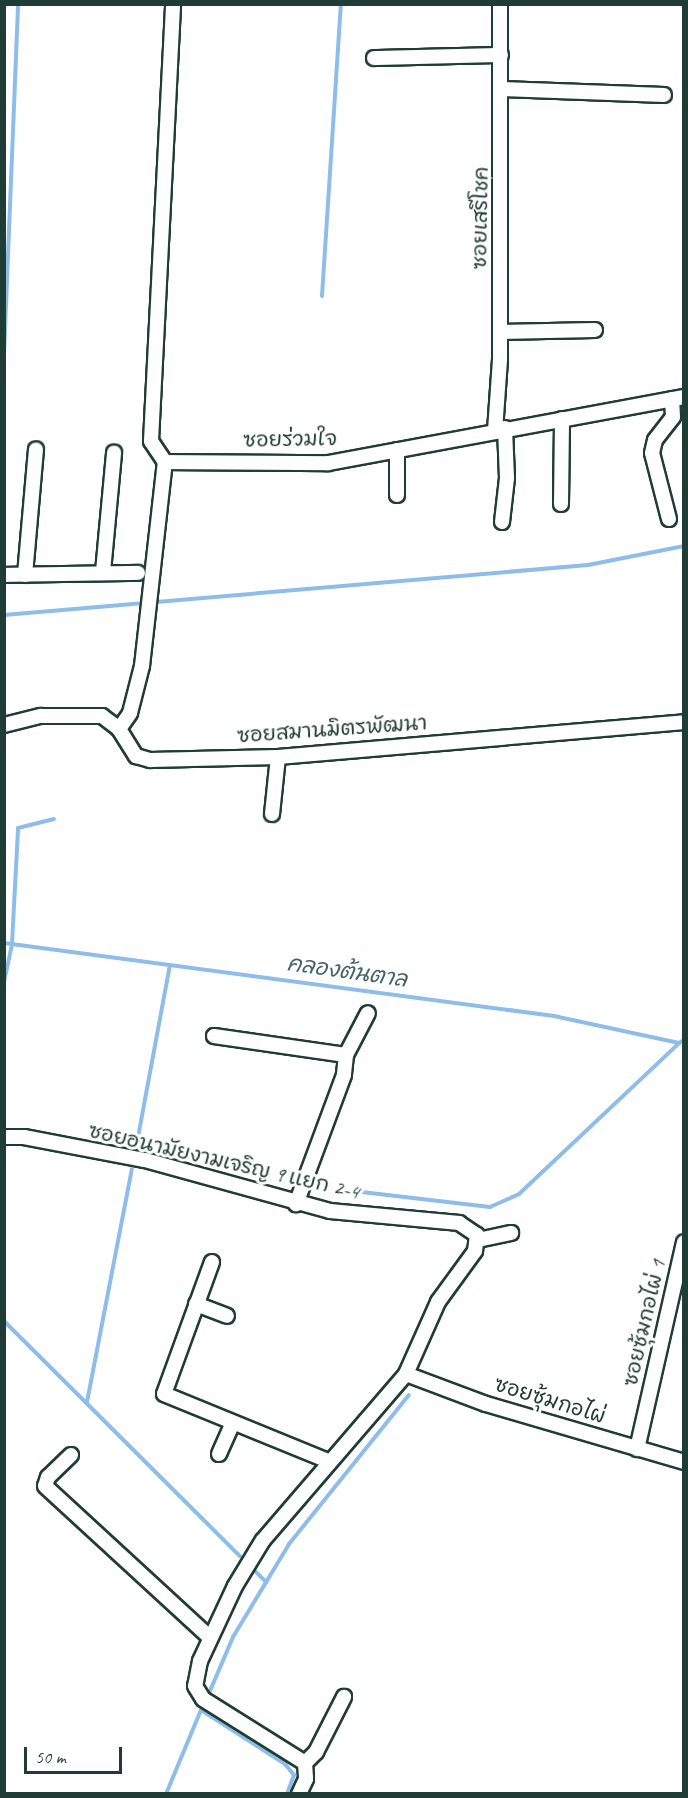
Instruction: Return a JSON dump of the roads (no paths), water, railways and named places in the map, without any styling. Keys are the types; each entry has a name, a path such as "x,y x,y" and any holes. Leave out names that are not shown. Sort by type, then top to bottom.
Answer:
{"street":[{"path":"4,725 41,716 76,715 102,716 119,729 135,699 146,633 165,462 151,441 173,4"},
{"name":"ซอยเสรีโชค","path":"500,4 502,89 500,430 507,478 501,522"},
{"path":"374,58 501,56"},
{"path":"502,89 664,95"},
{"path":"500,332 595,330"},
{"path":"669,519 652,453 655,440 673,417 678,398"},
{"name":"ซอยร่วมใจ","path":"165,462 328,463 678,398"},
{"path":"561,504 562,419"},
{"path":"25,574 36,449"},
{"path":"396,450 397,495"},
{"path":"103,572 114,453"},
{"path":"4,575 138,573"},
{"name":"ซอยสมานมิตรพัฒนา","path":"119,729 136,756 150,760 278,757 684,722"},
{"path":"272,814 278,757"},
{"path":"297,1204 344,1075 346,1055 368,1013"},
{"path":"214,1036 346,1055"},
{"name":"ซอยอนามัยงามเจริญ 9 แยก 2-4","path":"4,1137 24,1137 155,1163 297,1204 359,1215 459,1223 472,1230 478,1240"},
{"path":"305,1763 198,1693 196,1676 209,1637 249,1560 328,1461 406,1374 438,1302 475,1251 478,1240 511,1233"},
{"name":"ซอยซุ้มกอไผ่ 1","path":"637,1449 684,1242"},
{"path":"212,1262 164,1394 328,1461"},
{"path":"196,1304 227,1316"},
{"name":"ซอยซุ้มกอไผ่","path":"406,1374 486,1404 684,1462"},
{"path":"219,1454 233,1423"},
{"path":"71,1455 48,1477 45,1486 209,1637"},
{"path":"299,1794 306,1779 305,1763 316,1752 344,1697"}],"waterway":[{"path":"4,355 18,4"},
{"path":"322,296 341,4"},
{"path":"4,615 588,565 684,546"},
{"path":"4,982 12,944 18,828 54,819"},
{"name":"คลองต้นตาล","path":"4,943 554,1016 679,1043 684,1040"},
{"path":"136,1148 170,965"},
{"path":"353,1191 490,1207 519,1194 679,1043"},
{"path":"87,1402 132,1169"},
{"path":"4,1321 240,1556"},
{"path":"210,1691 233,1637 289,1544 409,1395"},
{"path":"255,1571 266,1582"},
{"path":"166,1794 201,1710 285,1764 294,1775 287,1794"}]}
